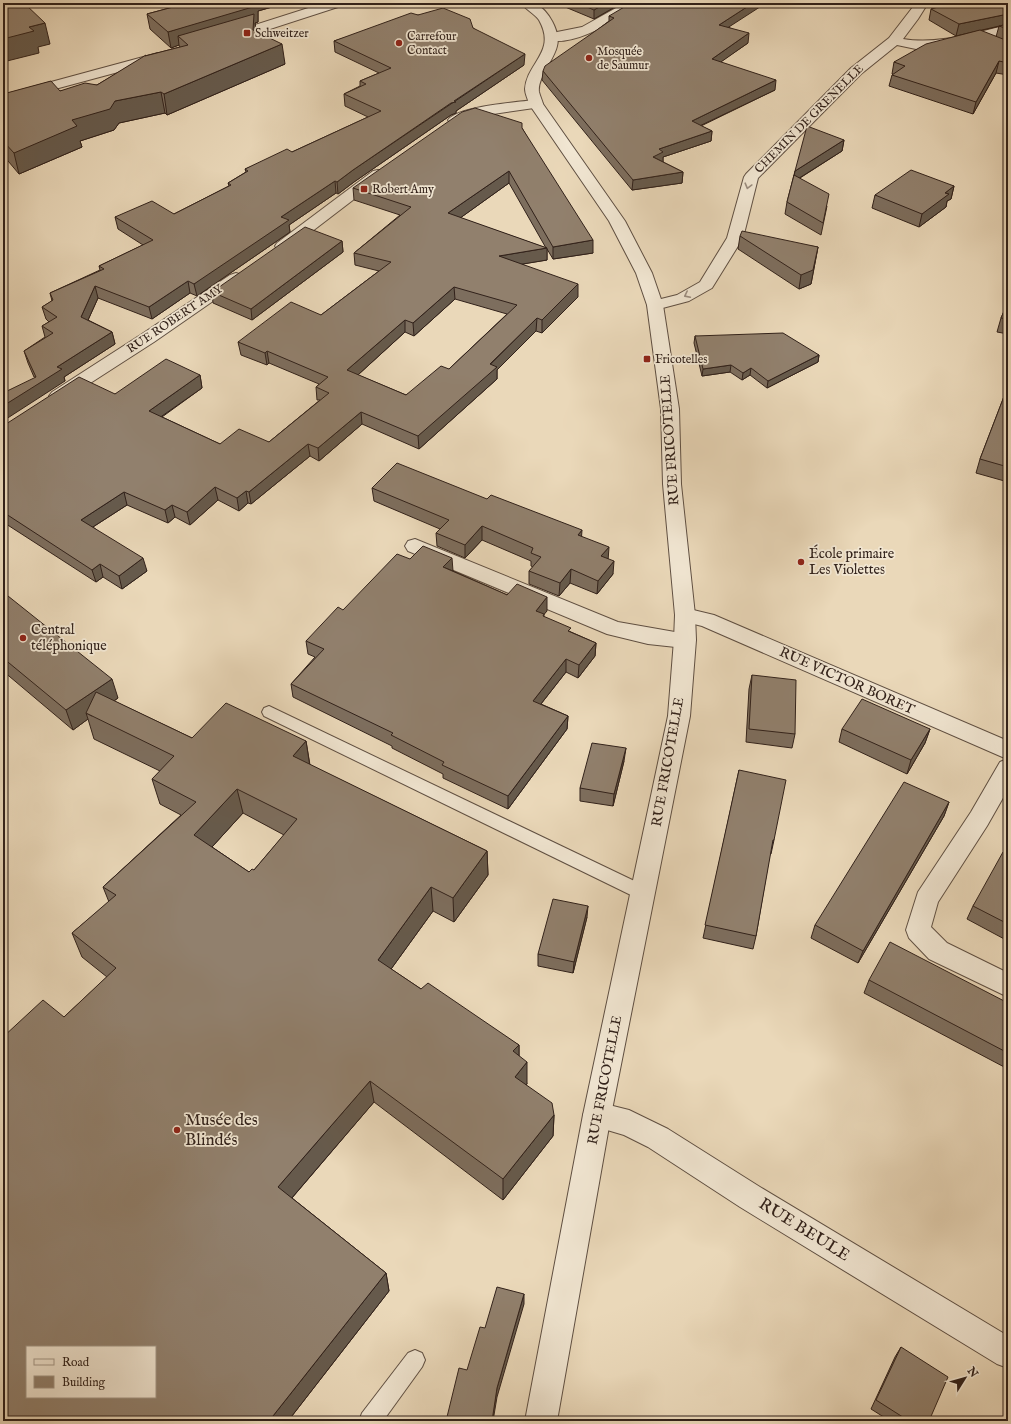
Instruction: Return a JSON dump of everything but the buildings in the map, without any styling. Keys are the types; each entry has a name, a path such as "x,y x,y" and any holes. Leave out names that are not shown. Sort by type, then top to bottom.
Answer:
{"street":[{"path":"138,3 143,3"},
{"path":"217,41 337,3"},
{"path":"444,128 457,119 470,113 536,104 532,91 533,83 552,46 552,37 542,16 527,3"},
{"path":"552,37 576,35 594,28 634,3"},
{"name":"CHEMIN DE GRENELLE","path":"655,305 683,298 706,285 735,238 751,177 856,71 894,41 914,16 922,3"},
{"path":"288,5 301,15"},
{"path":"894,41 916,45 937,44 1008,29"},
{"path":"978,36 997,44"},
{"path":"3,99 174,53"},
{"name":"RUE FRICOTELLE","path":"536,104 617,221 644,273 655,305 670,408 672,484 685,628 679,716 597,1115 541,1421"},
{"path":"272,253 305,230 360,186 386,168"},
{"name":"RUE ROBERT AMY","path":"43,405 148,338 246,271"},
{"name":"RUE VICTOR BORET","path":"415,546 614,629 648,636 714,623 1008,751"},
{"path":"1008,768 979,819 927,899 918,930 938,951 1008,986"},
{"name":"RUE BEULE","path":"597,1115 628,1123 658,1138 802,1229 1008,1353"}],"lane":[{"path":"269,712 643,893"},
{"path":"370,1421 415,1360"}],"place":[{"name":"Schweitzer","path":"247,33"},
{"name":"Carrefour Contact","path":"399,43"},
{"name":"Mosquée de Saumur","path":"589,58"},
{"name":"Robert Amy","path":"364,189"},
{"name":"Fricotelles","path":"647,359"},
{"name":"École primaire Les Violettes","path":"801,562"},
{"name":"Central téléphonique","path":"23,638"},
{"name":"Musée des Blindés","path":"177,1130"}]}
